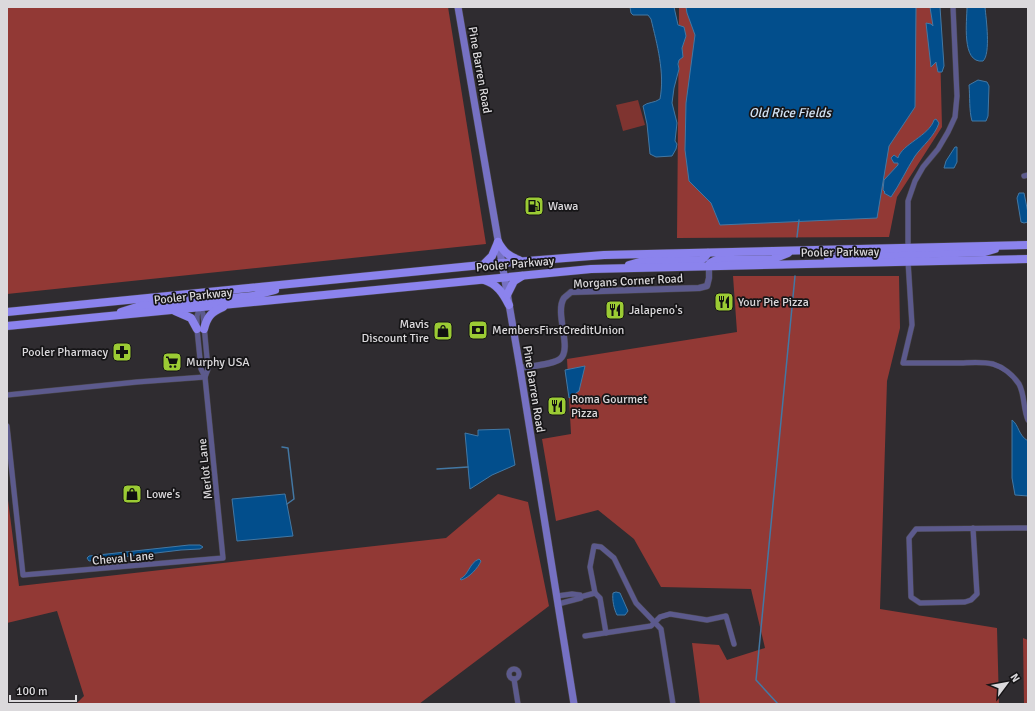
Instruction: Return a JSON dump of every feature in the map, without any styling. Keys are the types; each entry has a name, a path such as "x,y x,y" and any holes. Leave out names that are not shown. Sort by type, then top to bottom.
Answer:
{"main road":[{"name":"Pine Barren Road","path":"458,7 520,368 574,704"},
{"path":"498,242 506,254 524,261"},
{"path":"482,265 492,256 498,242"},
{"path":"908,255 985,252 1006,246 1028,246"},
{"path":"709,266 710,263 716,260 773,259 797,251"},
{"name":"Pooler Parkway","path":"7,312 199,300 294,284 524,261 604,256 797,251 1028,259"},
{"path":"617,269 643,261 701,260 708,253"},
{"name":"Pooler Parkway","path":"9,327 172,310 199,300 227,304 481,279 591,270 812,264 843,257 908,255"},
{"path":"507,294 514,281 525,275"},
{"path":"481,279 495,285 504,295 509,304"},
{"path":"104,317 140,306 199,300 204,302 208,300 253,296 294,284"},
{"path":"172,310 191,318 201,329 211,314 227,304"}],"street":[{"path":"953,7 957,96 955,117 938,149 923,167 915,182 908,202 908,255 912,325 903,363 990,363 998,366 1011,375 1019,385 1028,420"},
{"name":"Morgans Corner Road","path":"520,368 554,362 561,358 564,351 561,306 564,298 571,292 699,288 707,286 709,266"},
{"name":"Merlot Lane","path":"199,300 203,314 201,329 201,369 205,377 223,558"},
{"path":"7,395 205,377"},
{"name":"Cheval Lane","path":"7,426 24,575 223,558"},
{"path":"973,528 977,594 971,600 965,602 920,603 911,597 909,538 916,529 973,528 1028,528"},
{"path":"606,633 601,600 595,593 590,565 594,546 600,546 615,560 636,602 655,622 661,631 673,704"},
{"path":"557,600 595,593"},
{"path":"584,636 651,626 660,617 672,614 707,620 726,616 734,644"},
{"path":"514,680 518,704"}],"shaded area":[{"path":"7,7 448,7 486,244 7,294"},
{"name":"Old Rice Fields","path":"679,7 939,7 942,127 897,197 889,237 677,238"},
{"path":"638,100 645,125 623,131 616,105"},
{"path":"733,276 899,276 900,328 887,381 880,609 997,628 999,704 700,704 692,643 719,645 727,660 765,648 751,589 661,587 634,539 598,510 556,521 542,439 571,434 567,359 737,332"},
{"path":"498,494 528,502 549,606 419,704 76,704 84,696 57,611 7,623 7,500 19,586 446,538"},
{"path":"1023,638 1028,640 1028,704 1024,704"}],"water":[{"path":"630,7 674,7 678,25 684,27 686,36 682,48 683,57 679,60 678,64 679,69 672,103 677,123 675,141 677,144 672,156 656,157 650,154 647,124 643,106 660,99 662,79 660,59 651,19 648,15 633,15"},
{"name":"Old Rice Fields","path":"686,7 916,7 915,107 889,146 877,218 720,225 711,203 689,181 685,150 686,103 695,35"},
{"path":"930,7 940,7 944,66 942,72 938,72 936,62 931,67 926,23 933,26"},
{"path":"967,7 985,7 987,51 983,61 976,60 971,56 968,49 966,31"},
{"path":"978,80 987,82 989,86 988,116 986,121 972,121 971,117 969,85"},
{"path":"936,119 939,123 937,128 915,156 891,197 884,193 884,180 898,165 898,163 894,163 891,158 894,155 898,158 900,153 927,131"},
{"path":"955,147 957,147 957,162 954,168 944,168 946,161"},
{"path":"1019,193 1024,193 1028,213 1028,222 1024,223 1021,222 1017,198"},
{"path":"585,366 579,391 569,398 565,370"},
{"path":"1012,420 1022,436 1028,441 1028,496 1015,495 1012,478"},
{"path":"509,429 515,465 492,475 470,489 465,433 478,436 478,430"},
{"path":"285,494 293,536 237,541 232,499"},
{"path":"200,545 203,547 200,549 89,561 87,558 89,556"},
{"path":"479,559 481,561 478,567 470,575 461,580 460,579 465,575 473,563"},
{"path":"613,593 620,593 628,611 625,615 617,615 616,613"}],"waterway":[{"path":"797,237 799,220"},
{"path":"778,704 756,680 795,276"},
{"path":"282,447 288,448 294,499 287,504"},
{"path":"437,469 468,467"}],"place":[{"name":"Wawa","path":"534,206"},
{"name":"Your Pie Pizza","path":"724,302"},
{"name":"Jalapeno's","path":"615,310"},
{"name":"MembersFirstCreditUnion","path":"478,330"},
{"name":"Mavis Discount Tire","path":"443,331"},
{"name":"Pooler Pharmacy","path":"122,352"},
{"name":"Murphy USA","path":"172,362"},
{"name":"Roma Gourmet Pizza","path":"557,406"},
{"name":"Lowe's","path":"132,494"}]}
